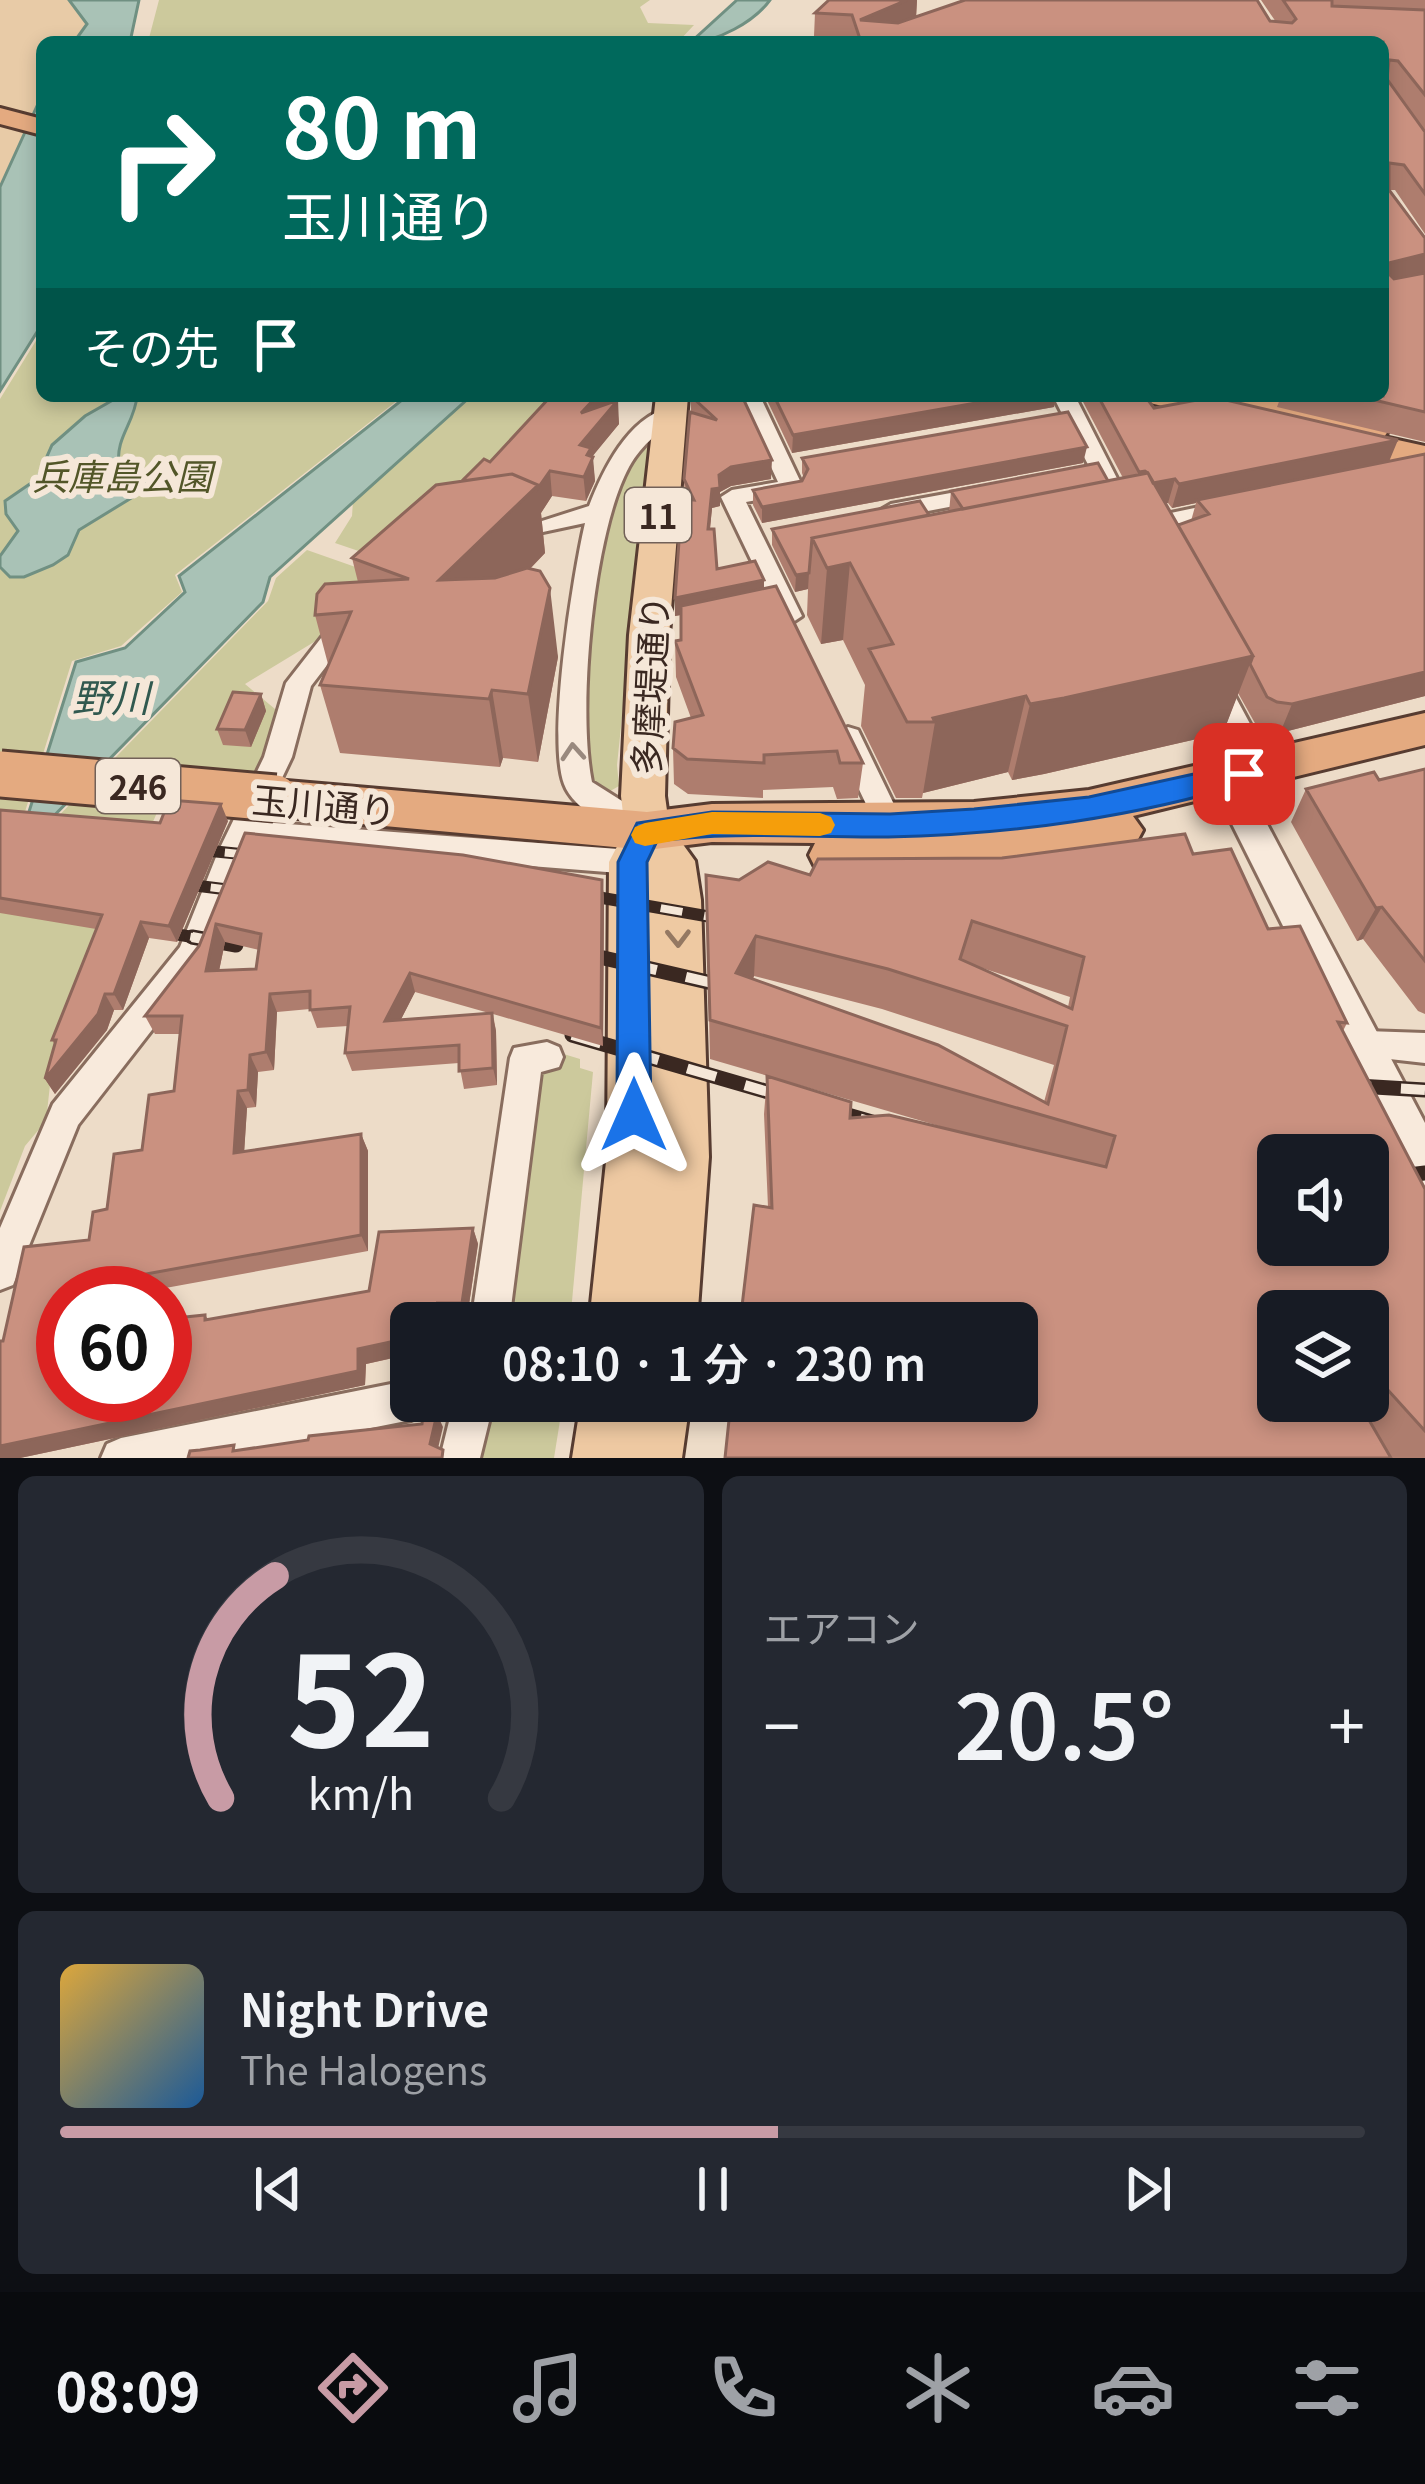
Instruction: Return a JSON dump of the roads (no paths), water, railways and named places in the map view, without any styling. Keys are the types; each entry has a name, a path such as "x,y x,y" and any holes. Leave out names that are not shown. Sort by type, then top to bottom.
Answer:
{"highway":[{"path":"0,104 36,113"},
{"path":"0,116 36,125"},
{"path":"1188,402 1425,457"},
{"path":"1248,402 1425,442"},
{"name":"玉川通り","path":"0,774 434,812 640,846 741,852 991,854 1250,787 1425,729"},
{"name":"玉川通り","path":"640,846 712,823 890,825 1089,808 1425,758"}],"main road":[{"name":"多摩堤通り","path":"620,1302 634,1152 640,846 662,633 670,404"},
{"name":"多摩堤通り","path":"640,846 672,861 678,900 682,1157 670,1302"},
{"path":"603,1458 608,1422"},
{"path":"652,1458 656,1422"}],"street":[{"path":"753,402 794,464 792,487 732,497 763,535 801,640"},
{"path":"640,846 584,794 571,759 572,709 599,511 622,458 670,404"},
{"path":"1063,409 1091,472 1133,538 1251,503"},
{"path":"1386,476 1425,468"},
{"path":"865,516 932,513 1007,489"},
{"path":"478,536 544,528 599,511"},
{"path":"0,1272 65,1115 193,954 278,757 299,682 366,600"},
{"path":"1199,653 1250,787 1425,1166"},
{"path":"832,703 890,825"},
{"path":"243,832 640,846"},
{"path":"1366,1046 1425,1048"},
{"path":"493,1302 526,1058 547,1057"},
{"path":"121,1458 390,1404"},
{"path":"460,1458 469,1422"}],"water":[{"path":"69,0 139,0 131,36 78,36 87,24"},
{"path":"737,0 770,0 734,29 719,36 698,36"},
{"path":"36,108 36,334 0,391 0,187"},
{"path":"110,402 136,402 120,446 119,465 144,479 146,489 79,530 68,555 53,565 24,577 10,577 0,567 0,556 18,531 6,514 5,501 37,479 52,445"},
{"name":"野川","path":"399,402 464,402 270,577 263,602 0,871 28,815 76,662 125,648 185,592 179,576"}],"railway":[{"path":"181,848 270,857"},
{"path":"167,882 256,893"},
{"path":"574,893 740,922"},
{"path":"147,929 209,940"},
{"path":"192,937 236,945"},
{"path":"569,950 738,989"},
{"path":"572,1035 889,1127"},
{"path":"1341,1085 1425,1090"},
{"path":"1389,1177 1425,1173"}],"park label":[{"name":"兵庫島公園","path":"122,474"}]}
